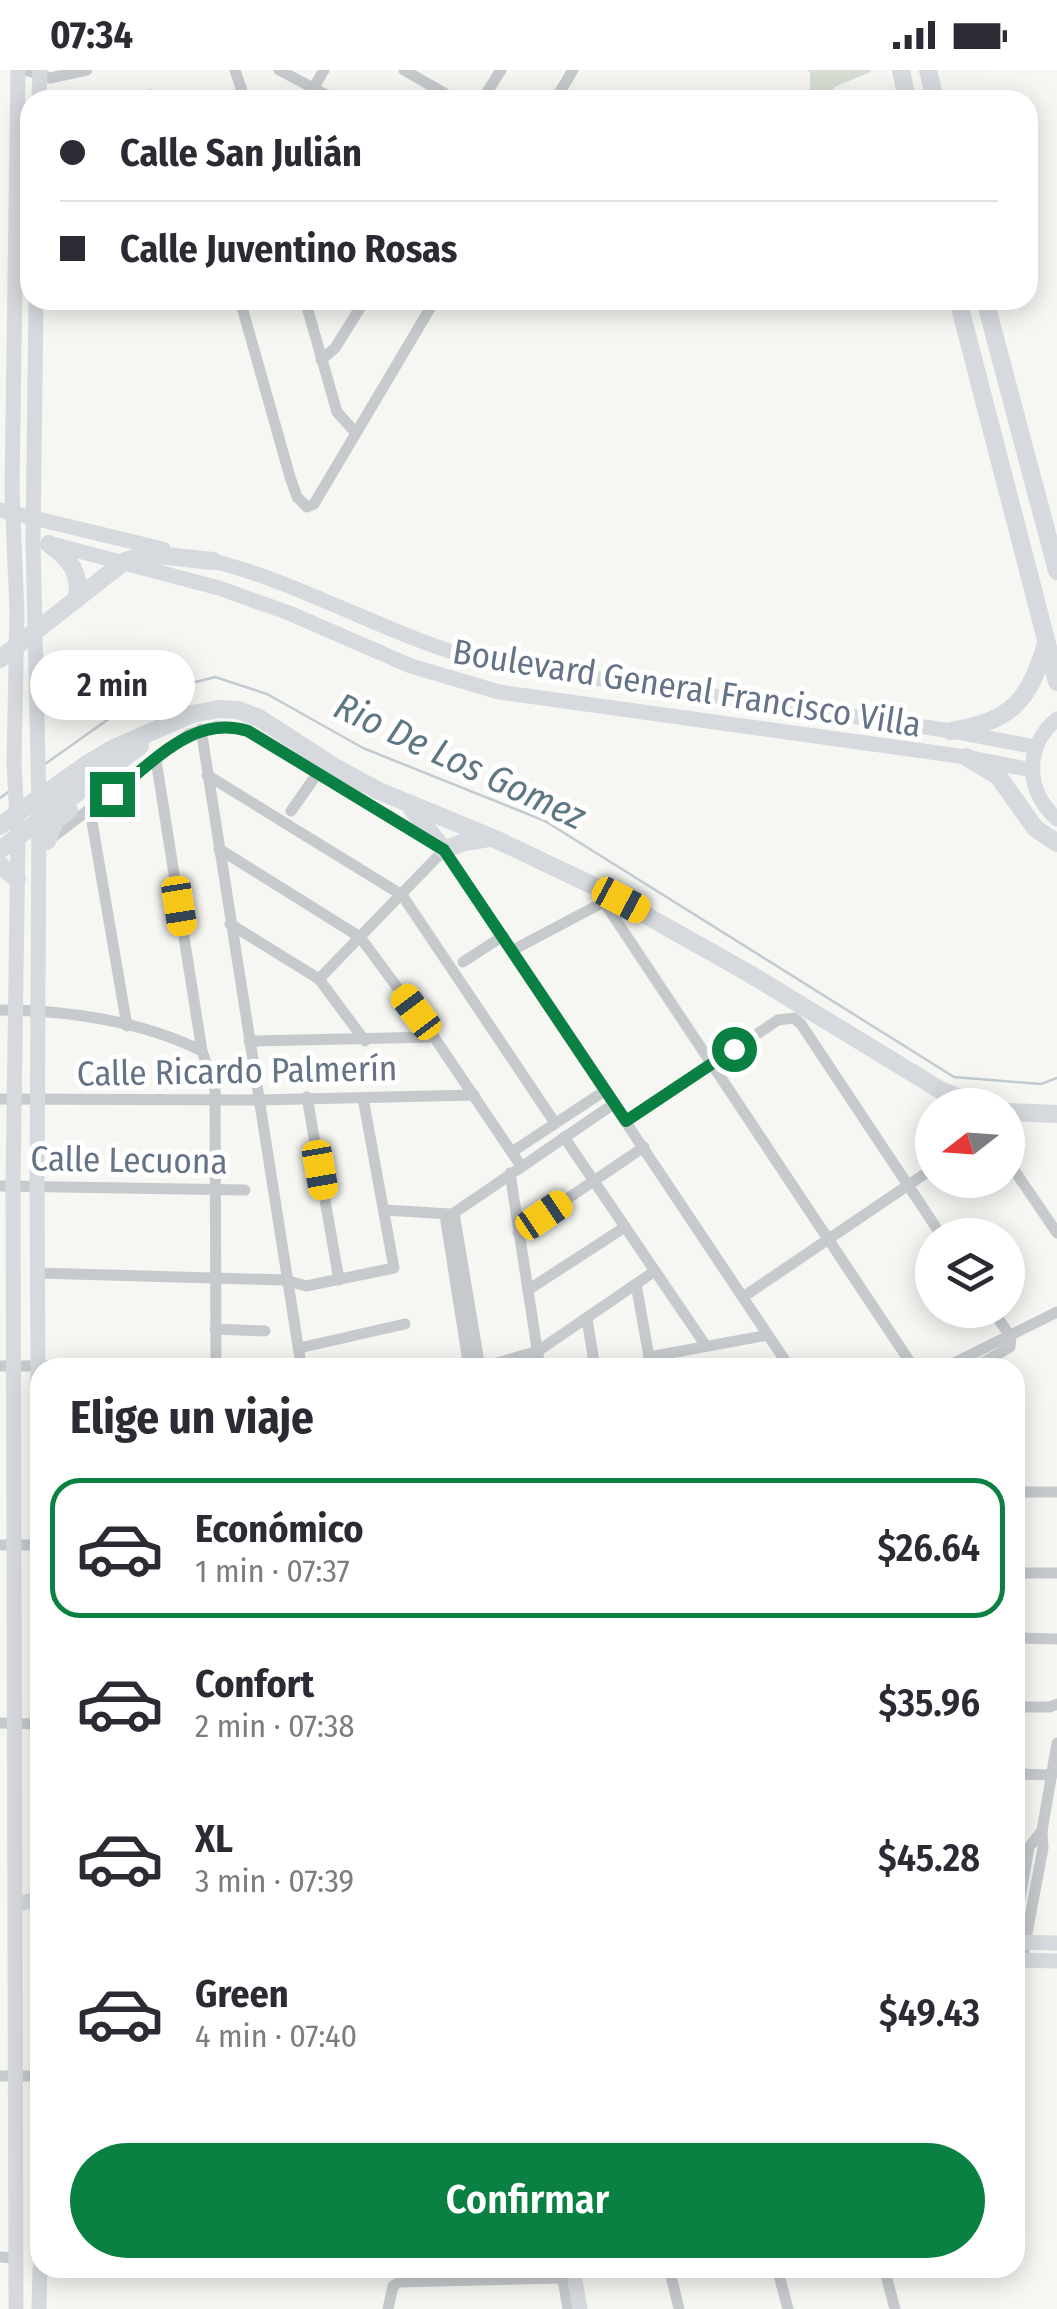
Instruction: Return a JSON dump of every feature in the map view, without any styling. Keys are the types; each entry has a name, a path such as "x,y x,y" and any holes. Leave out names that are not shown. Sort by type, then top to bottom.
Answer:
{"main road":[{"path":"8,881 17,647 6,496 18,70"},
{"path":"36,310 34,518 41,542 36,632 40,1358"},
{"path":"961,310 1057,682"},
{"path":"988,310 1057,572"},
{"name":"Boulevard General Francisco Villa","path":"7,512 258,574 432,646 486,662 951,731 1036,748"},
{"name":"Boulevard General Francisco Villa","path":"8,535 125,561 254,599 411,666 499,692 966,757 1032,770"},
{"path":"41,542 73,566 79,581 77,599"},
{"path":"0,659 125,561 147,554 213,561"},
{"path":"951,731 991,722 1018,705 1032,684 1046,644"},
{"path":"0,850 11,829 86,764 204,710 238,710 260,718 338,769 408,804 493,838 750,974 939,1088"},
{"path":"1057,718 1044,731 1032,770 1040,799 1057,819"},
{"path":"11,829 177,721"},
{"path":"966,757 998,776 1035,828 1057,843"},
{"path":"47,841 60,816 102,786 111,766"},
{"path":"408,804 444,850 474,839 493,838"},
{"path":"0,865 8,881 16,919 7,1010 6,1099 11,1901 8,2076 18,2168 8,2258 16,2309"},
{"path":"1025,1113 1057,1114"},
{"path":"1025,1942 1057,1943"},
{"path":"1025,1960 1057,1961"},
{"path":"16,2291 30,2277"},
{"path":"39,2309 40,2278"},
{"path":"569,2278 580,2309"}],"street":[{"path":"35,72 60,77 86,70"},
{"path":"279,70 319,90"},
{"path":"314,87 324,70"},
{"path":"404,70 439,90"},
{"path":"243,310 290,477 297,497 308,507 314,504 430,310"},
{"path":"308,310 336,412 355,432"},
{"path":"321,360 335,348 359,310"},
{"path":"38,924 44,908 47,841 189,734 234,726 248,731 444,850 783,1358"},
{"path":"201,729 300,1358"},
{"path":"156,760 202,1051 213,1078 216,1100 216,1358"},
{"path":"207,774 402,895 556,1123"},
{"path":"291,811 317,774"},
{"path":"90,810 127,1026"},
{"path":"219,849 360,937 512,1152 518,1232 539,1358"},
{"path":"319,979 444,850"},
{"path":"514,950 598,894 907,1358"},
{"path":"230,924 319,979 365,1041"},
{"path":"463,962 504,936"},
{"path":"7,1010 38,1009 127,1026 202,1051"},
{"path":"626,1121 778,1020 794,1018 930,1218"},
{"path":"249,1041 434,1037"},
{"path":"512,1152 606,1090"},
{"name":"Calle Ricardo Palmerín","path":"6,1099 259,1100 474,1095"},
{"path":"308,1097 339,1280"},
{"path":"37,1274 286,1280 306,1286 394,1268 364,1098"},
{"path":"384,1210 449,1214 615,1103"},
{"path":"564,1137 706,1346"},
{"path":"518,1232 644,1148"},
{"path":"743,1297 915,1181"},
{"path":"1025,1185 1057,1233"},
{"name":"Calle Lecuona","path":"6,1186 245,1190"},
{"path":"449,1214 468,1358"},
{"path":"449,1214 478,1358"},
{"path":"528,1290 625,1227"},
{"path":"514,1358 538,1351 654,1271"},
{"path":"636,1284 649,1358"},
{"path":"966,1358 1057,1312"},
{"path":"587,1319 594,1358"},
{"path":"298,1348 404,1324"},
{"path":"216,1328 265,1331"},
{"path":"993,1358 1008,1350 1011,1337 1005,1328"},
{"path":"664,1358 768,1335"},
{"path":"1025,1492 1057,1492"},
{"path":"1025,1572 1057,1573"},
{"path":"1025,1638 1057,1638"},
{"path":"1025,1707 1055,1708"},
{"path":"1025,1906 1042,1848 1057,1743"},
{"path":"1025,1774 1052,1775"},
{"path":"1025,1906 1029,1847 1042,1831"},
{"path":"0,2168 18,2168"},
{"path":"388,2309 393,2286 400,2282 460,2278"},
{"path":"566,2278 568,2309"},
{"path":"671,2278 679,2309"},
{"path":"780,2278 788,2309"},
{"path":"887,2278 895,2309"}],"shaded area":[{"path":"806,70 871,72 833,90 810,90 810,72"}],"waterway":[{"name":"Rio De Los Gomez","path":"45,764 141,696 215,677 267,694 363,748 545,821 954,1077 1041,1084 1057,1078"},
{"name":"Rio De Los Gomez","path":"0,798 11,790"}],"route":[{"path":"112,794 189,734 218,726 248,731 444,850 626,1121 734,1049"}]}
